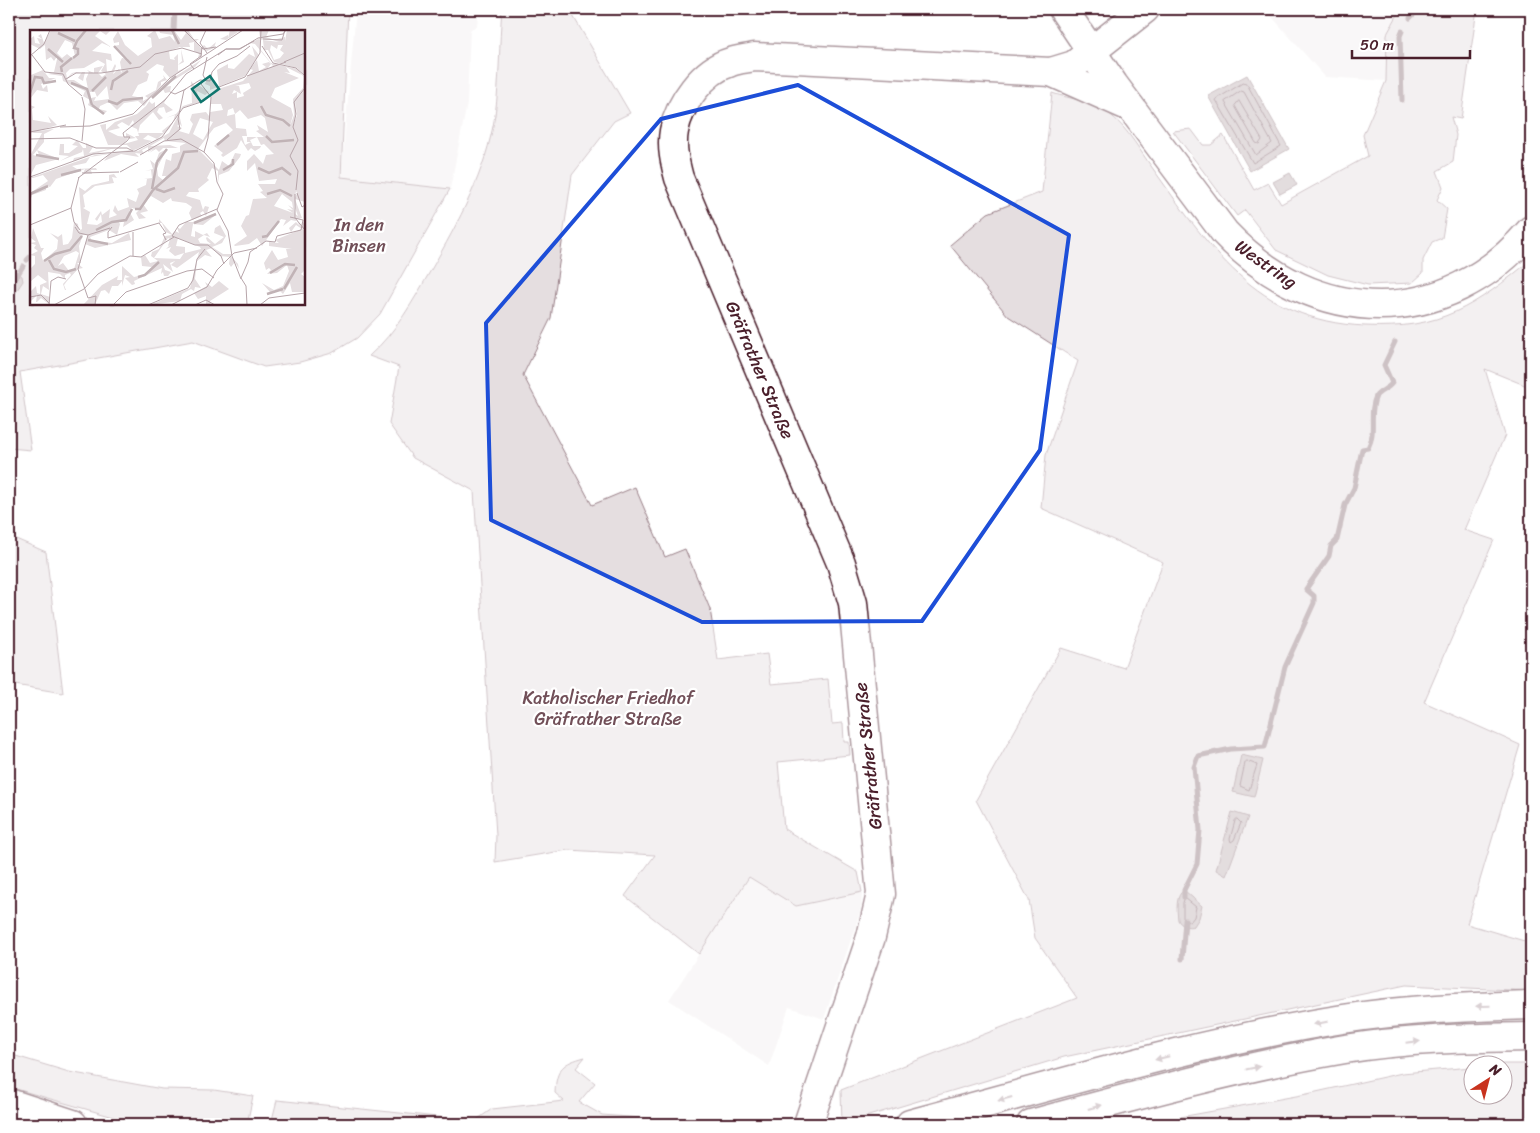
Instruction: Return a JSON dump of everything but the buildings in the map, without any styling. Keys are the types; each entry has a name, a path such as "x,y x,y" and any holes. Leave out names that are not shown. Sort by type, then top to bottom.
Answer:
{"main road":[{"name":"Westring","path":"1063,9 1131,108 1213,218 1239,248 1270,271 1314,294 1344,302 1377,305 1426,300 1451,292 1478,278 1512,252 1531,230"},
{"name":"Gräfrather Straße","path":"809,1122 871,937 881,894 853,604 838,554 679,178 674,155 674,132 680,112 690,94 701,81 730,62 754,57 1051,72 1068,68 1092,52 1144,9"},
{"path":"1051,72 1131,108"},
{"path":"910,1124 1247,1037 1343,1019 1441,1007 1531,1005"},
{"path":"1031,1124 1226,1074 1346,1049 1440,1039 1531,1037"},
{"path":"9,1104 72,1124"}],"highlighted area":[{"path":"798,85 1069,235 1040,450 922,621 702,622 491,520 486,323 661,119"}],"shaded area":[{"path":"356,9 479,9 477,26 470,30 467,104 450,189 341,177"},
{"path":"1265,9 1405,9 1397,16 1387,34 1386,81 1325,77"},
{"path":"749,877 796,906 862,892 861,910 824,1019 789,1007 769,1066 669,1000"}],"green space":[{"name":"In den Binsen","path":"9,9 348,9 341,177 450,189 380,314 357,338 332,353 300,362 264,367 193,341 20,372 31,450 9,448"},
{"name":"Katholischer Friedhof Gräfrather Straße","path":"502,9 569,9 630,113 614,121 572,175 551,318 523,375 592,505 635,487 665,557 685,549 710,609 718,660 767,654 771,684 828,679 832,724 843,723 844,742 849,742 850,755 778,762 784,829 858,872 862,892 796,906 749,877 699,954 625,896 655,855 568,850 495,862 496,835 474,491 413,458 389,424 399,367 369,356 388,336 411,304 452,233 478,176 491,136 495,115"},
{"path":"1405,9 1477,9 1461,119 1451,117 1456,135 1453,162 1437,171 1443,187 1437,200 1447,209 1442,238 1432,242 1423,260 1423,273 1412,283 1368,285 1328,275 1276,250 1245,210 1237,216 1173,131 1191,129 1203,145 1211,145 1223,135 1254,190 1268,183 1281,204 1368,156 1363,135 1386,81 1387,34 1397,16"},
{"path":"1052,93 1094,105 1108,112 1122,126 1172,196 1215,251 1238,274 1264,295 1293,310 1327,321 1365,326 1415,324 1455,312 1474,302 1531,260 1531,382 1527,386 1485,369 1505,435 1464,530 1494,540 1424,702 1520,745 1467,924 1531,943 1531,991 1406,985 1064,1057 842,1124 841,1090 1077,998 1035,938 1029,900 976,800 1061,648 1124,668 1163,562 1041,508 1046,455 1078,361 1008,316 950,245 988,213 1042,192"},
{"path":"9,536 46,552 63,693 9,684"},
{"path":"9,1054 69,1072 162,1089 214,1090 253,1096 247,1124 138,1124 9,1087"},
{"path":"585,1057 576,1068 595,1083 579,1102 602,1115 656,1119 675,1124 271,1124 277,1100 475,1121 492,1109 564,1101 555,1093 559,1072 566,1064"},
{"path":"1512,1064 1531,1064 1531,1124 1142,1124 1307,1094 1402,1073 1462,1068 1462,1106 1512,1106"}],"water":[{"path":"1247,75 1289,149 1250,171 1208,96"},
{"path":"1290,173 1297,185 1280,194 1273,182"},
{"path":"14,270 22,276 23,281 9,302 9,273"},
{"path":"1241,755 1263,760 1254,797 1233,792"},
{"path":"1232,812 1248,817 1226,876 1216,870"},
{"path":"1184,890 1202,906 1199,918 1192,927 1183,925 1178,920 1178,899"}],"waterway":[{"path":"174,30 175,9"},
{"path":"1410,18 1419,9"},
{"path":"1402,31 1400,36 1402,100"},
{"path":"27,260 30,257"},
{"path":"9,289 23,266"},
{"path":"1184,897 1184,890 1197,864 1200,830 1194,767 1198,756 1231,749 1265,747 1285,667 1314,603 1314,596 1306,589 1329,556 1331,546 1337,540 1345,505 1354,488 1362,449 1368,448 1371,442 1373,409 1376,396 1392,383 1384,365 1395,342"},
{"path":"1182,959 1185,920"}]}
